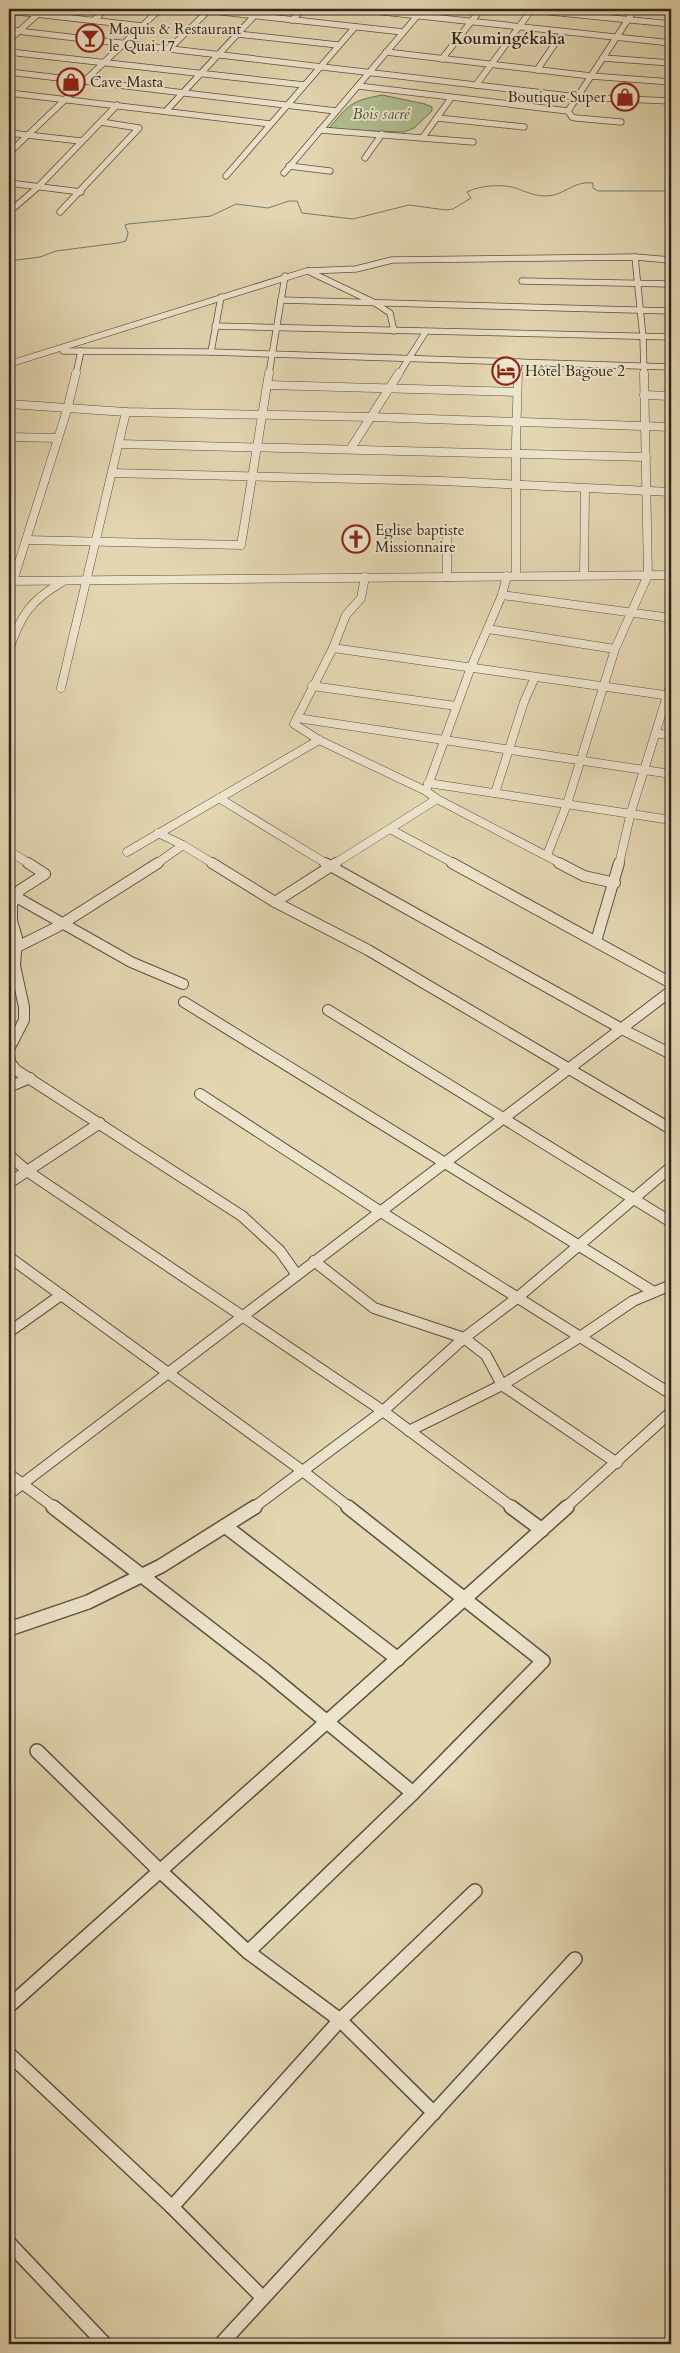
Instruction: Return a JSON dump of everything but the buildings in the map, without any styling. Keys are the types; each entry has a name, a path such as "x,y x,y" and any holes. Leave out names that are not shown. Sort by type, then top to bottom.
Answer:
{"street":[{"path":"94,20 106,9"},
{"path":"9,153 160,9"},
{"path":"195,9 403,32"},
{"path":"292,20 303,9"},
{"path":"356,9 671,43"},
{"path":"284,173 423,9"},
{"path":"442,59 481,9"},
{"path":"476,85 531,9 671,24"},
{"path":"568,111 634,9"},
{"path":"170,48 208,10"},
{"path":"9,11 142,26"},
{"path":"9,40 38,14"},
{"path":"166,111 254,16"},
{"path":"226,176 355,27"},
{"path":"9,30 578,97 671,101"},
{"path":"537,70 563,32"},
{"path":"237,34 338,45"},
{"path":"9,52 304,86"},
{"path":"386,52 591,76 671,82"},
{"path":"603,58 671,64"},
{"path":"9,72 336,111"},
{"path":"358,86 568,111 572,117 576,118 622,122"},
{"path":"9,93 270,124"},
{"path":"9,101 17,94"},
{"path":"423,137 451,98"},
{"path":"9,212 38,187 117,105"},
{"path":"437,118 524,127"},
{"path":"60,212 81,192 139,128 101,122"},
{"path":"320,130 473,142"},
{"path":"9,133 82,142"},
{"path":"365,158 382,134"},
{"path":"290,166 330,172"},
{"path":"9,183 81,192"},
{"path":"9,364 221,298 285,276 307,271 356,268 392,260 635,257 671,260"},
{"path":"547,856 567,804 615,649 648,576 643,337 635,257"},
{"path":"307,271 375,302 390,313 394,331"},
{"path":"26,540 242,545 285,276"},
{"path":"522,281 671,284"},
{"path":"211,352 221,298"},
{"path":"281,300 671,311"},
{"path":"215,326 425,333 671,337"},
{"path":"351,448 425,333"},
{"path":"51,351 211,352 671,367"},
{"path":"82,351 67,410 11,581 671,575"},
{"path":"427,787 471,667 511,576 517,485 515,422 519,362"},
{"path":"268,385 516,392"},
{"path":"644,395 671,396"},
{"path":"9,404 67,410 370,417 671,427"},
{"path":"61,688 126,412"},
{"path":"9,437 58,438"},
{"path":"119,444 351,448 646,457"},
{"path":"112,473 252,478 442,481 671,492"},
{"path":"584,575 585,489"},
{"path":"447,531 447,577"},
{"path":"365,577 361,598 346,615 333,648 294,724 319,740 427,787 495,793 631,812 671,820"},
{"path":"9,650 24,611 41,594 65,580"},
{"path":"502,595 671,618"},
{"path":"488,629 615,649"},
{"path":"333,648 669,695"},
{"path":"495,793 524,702 535,677"},
{"path":"596,941 615,883 631,812 669,695 671,683"},
{"path":"312,686 456,706"},
{"path":"297,718 671,774"},
{"path":"656,733 671,736"},
{"path":"127,852 319,740"},
{"path":"427,787 437,799 584,876 615,883"},
{"path":"219,798 331,867 620,1028 671,1054"},
{"path":"275,902 437,799"},
{"path":"390,829 671,983"},
{"path":"158,833 183,845 275,902 368,950 671,1129"},
{"path":"13,949 62,924 140,876 183,845"},
{"path":"9,851 45,874 12,894"},
{"path":"12,894 130,962 182,984"},
{"path":"9,1049 24,1020 24,1007 13,949 17,938 12,921 12,894"},
{"path":"9,1494 242,1315 381,1212 567,1068 671,992"},
{"path":"184,1002 654,1292"},
{"path":"328,1010 671,1222"},
{"path":"9,1056 10,1062 16,1070 242,1216 280,1251 297,1275"},
{"path":"9,1087 30,1078"},
{"path":"200,1094 265,1134 381,1212 671,1394"},
{"path":"9,1183 100,1123"},
{"path":"9,1156 27,1171 382,1411 542,1530"},
{"path":"9,1630 88,1602 143,1574 225,1526 304,1472 382,1411 464,1338 517,1298 671,1167"},
{"path":"9,1257 304,1472 543,1661 412,1793 248,1952"},
{"path":"314,1261 374,1308 464,1338 486,1355 502,1385 617,1463"},
{"path":"409,1430 502,1385 580,1337 632,1301 671,1285"},
{"path":"9,1332 61,1295"},
{"path":"9,2006 159,1870 466,1599 671,1412"},
{"path":"9,1474 143,1574 328,1720 412,1793"},
{"path":"225,1526 398,1659"},
{"path":"37,1751 159,1870 248,1952 340,2020 434,2113"},
{"path":"172,2207 340,2020 476,1891"},
{"path":"221,2344 575,1959"},
{"path":"9,2054 172,2207 263,2298"},
{"path":"9,2243 105,2344"}],"green space":[{"name":"Bois sacré","path":"382,95 425,104 432,107 432,111 414,128 404,132 332,130 330,127 347,108 364,99"}],"waterway":[{"path":"9,261 40,257 56,251 126,241 128,233 125,225 211,216 236,204 268,208 289,201 297,201 302,213 353,219 409,205 446,210 453,209 471,198 467,192 492,186 511,187 534,195 546,196 558,194 586,183 593,183 593,188 598,191 671,191"}],"place":[{"name":"Maquis & Restaurant le Quai 17","path":"90,38"},
{"name":"Cave Masta","path":"71,82"},
{"name":"Boutique Super","path":"625,97"},
{"name":"Hôtel Bagoue 2","path":"506,371"},
{"name":"Eglise baptiste Missionnaire","path":"356,539"}],"district":[{"name":"Koumingékaha","path":"508,38"}]}
